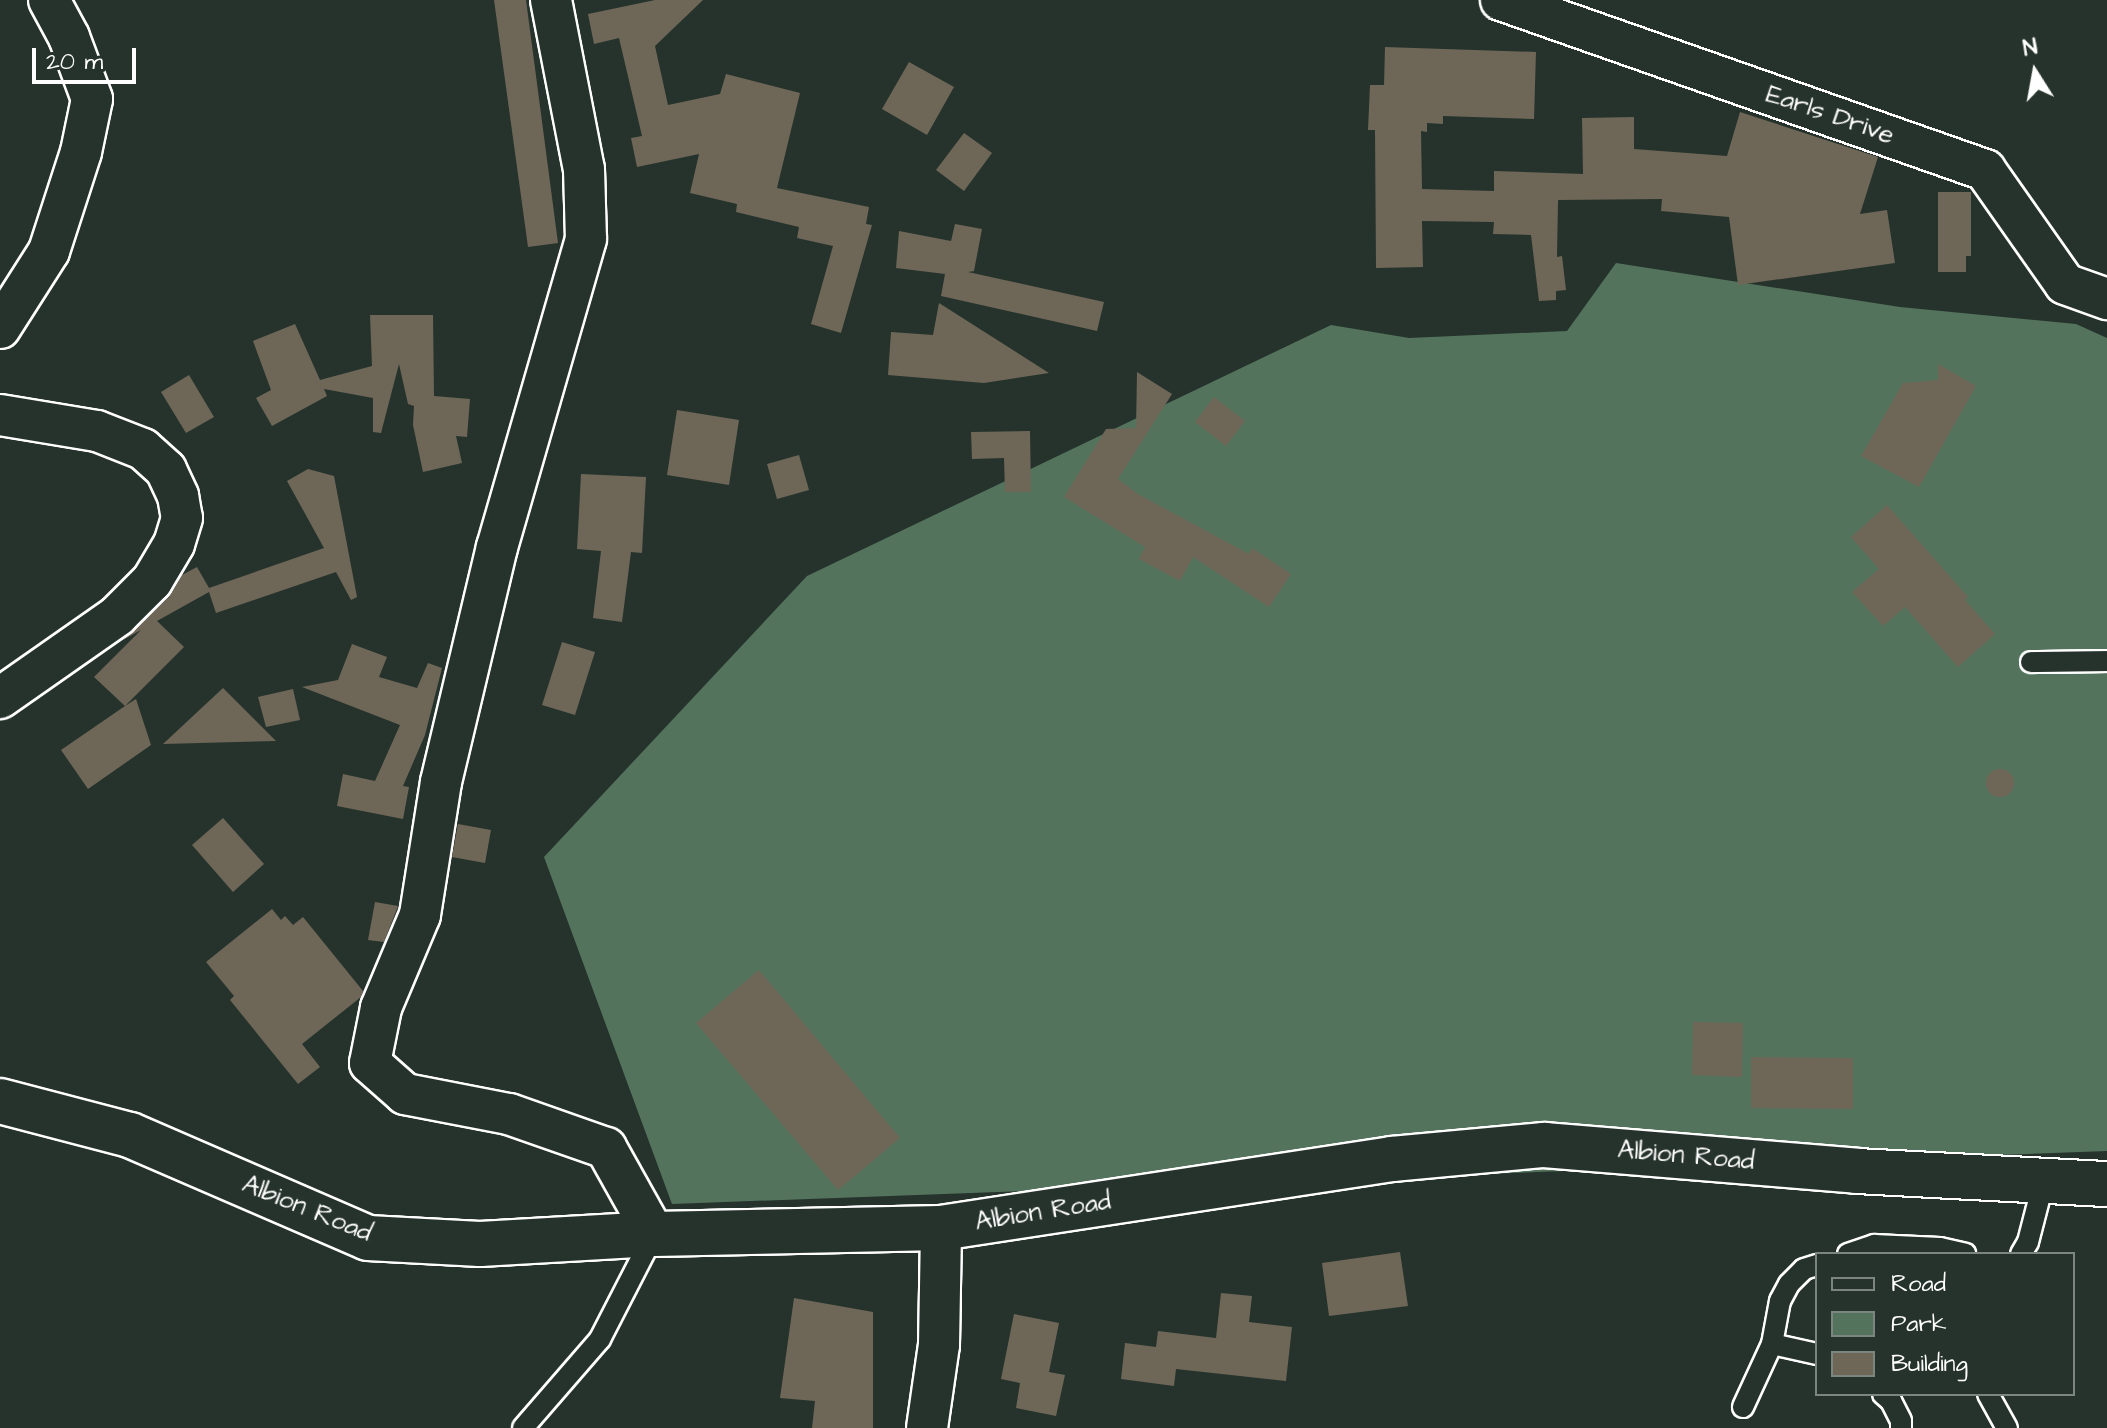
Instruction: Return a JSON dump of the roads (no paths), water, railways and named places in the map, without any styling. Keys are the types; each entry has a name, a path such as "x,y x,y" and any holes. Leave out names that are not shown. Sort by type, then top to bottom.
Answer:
{"street":[{"path":"0,328 49,251 81,152 92,99 69,37 49,0"},
{"path":"551,0 584,169 586,239 497,547 441,782 420,915 381,1008 370,1063 405,1094 509,1114 606,1148 654,1234"},
{"name":"Earls Drive","path":"1501,0 1985,170 2065,284 2107,299"},
{"path":"0,415 97,431 143,449 166,470 178,496 182,518 174,544 152,581 117,616 0,698"},
{"name":"Albion Road","path":"0,1101 130,1135 368,1238 480,1244 654,1234 941,1228 1392,1159 1544,1145 1857,1171 2107,1184"},
{"path":"927,1428 939,1345 941,1228"}],"lane":[{"path":"2031,662 2107,661"},
{"path":"2022,1252 2028,1242 2044,1180"},
{"path":"523,1428 600,1339 654,1234"},
{"path":"1854,1252 1874,1245 1939,1251"},
{"path":"1743,1407 1772,1344 1780,1301 1789,1284 1804,1269 1815,1266"},
{"path":"1772,1344 1815,1354"},
{"path":"1885,1396 1891,1401 1901,1428"},
{"path":"1989,1396 2007,1428"}]}
